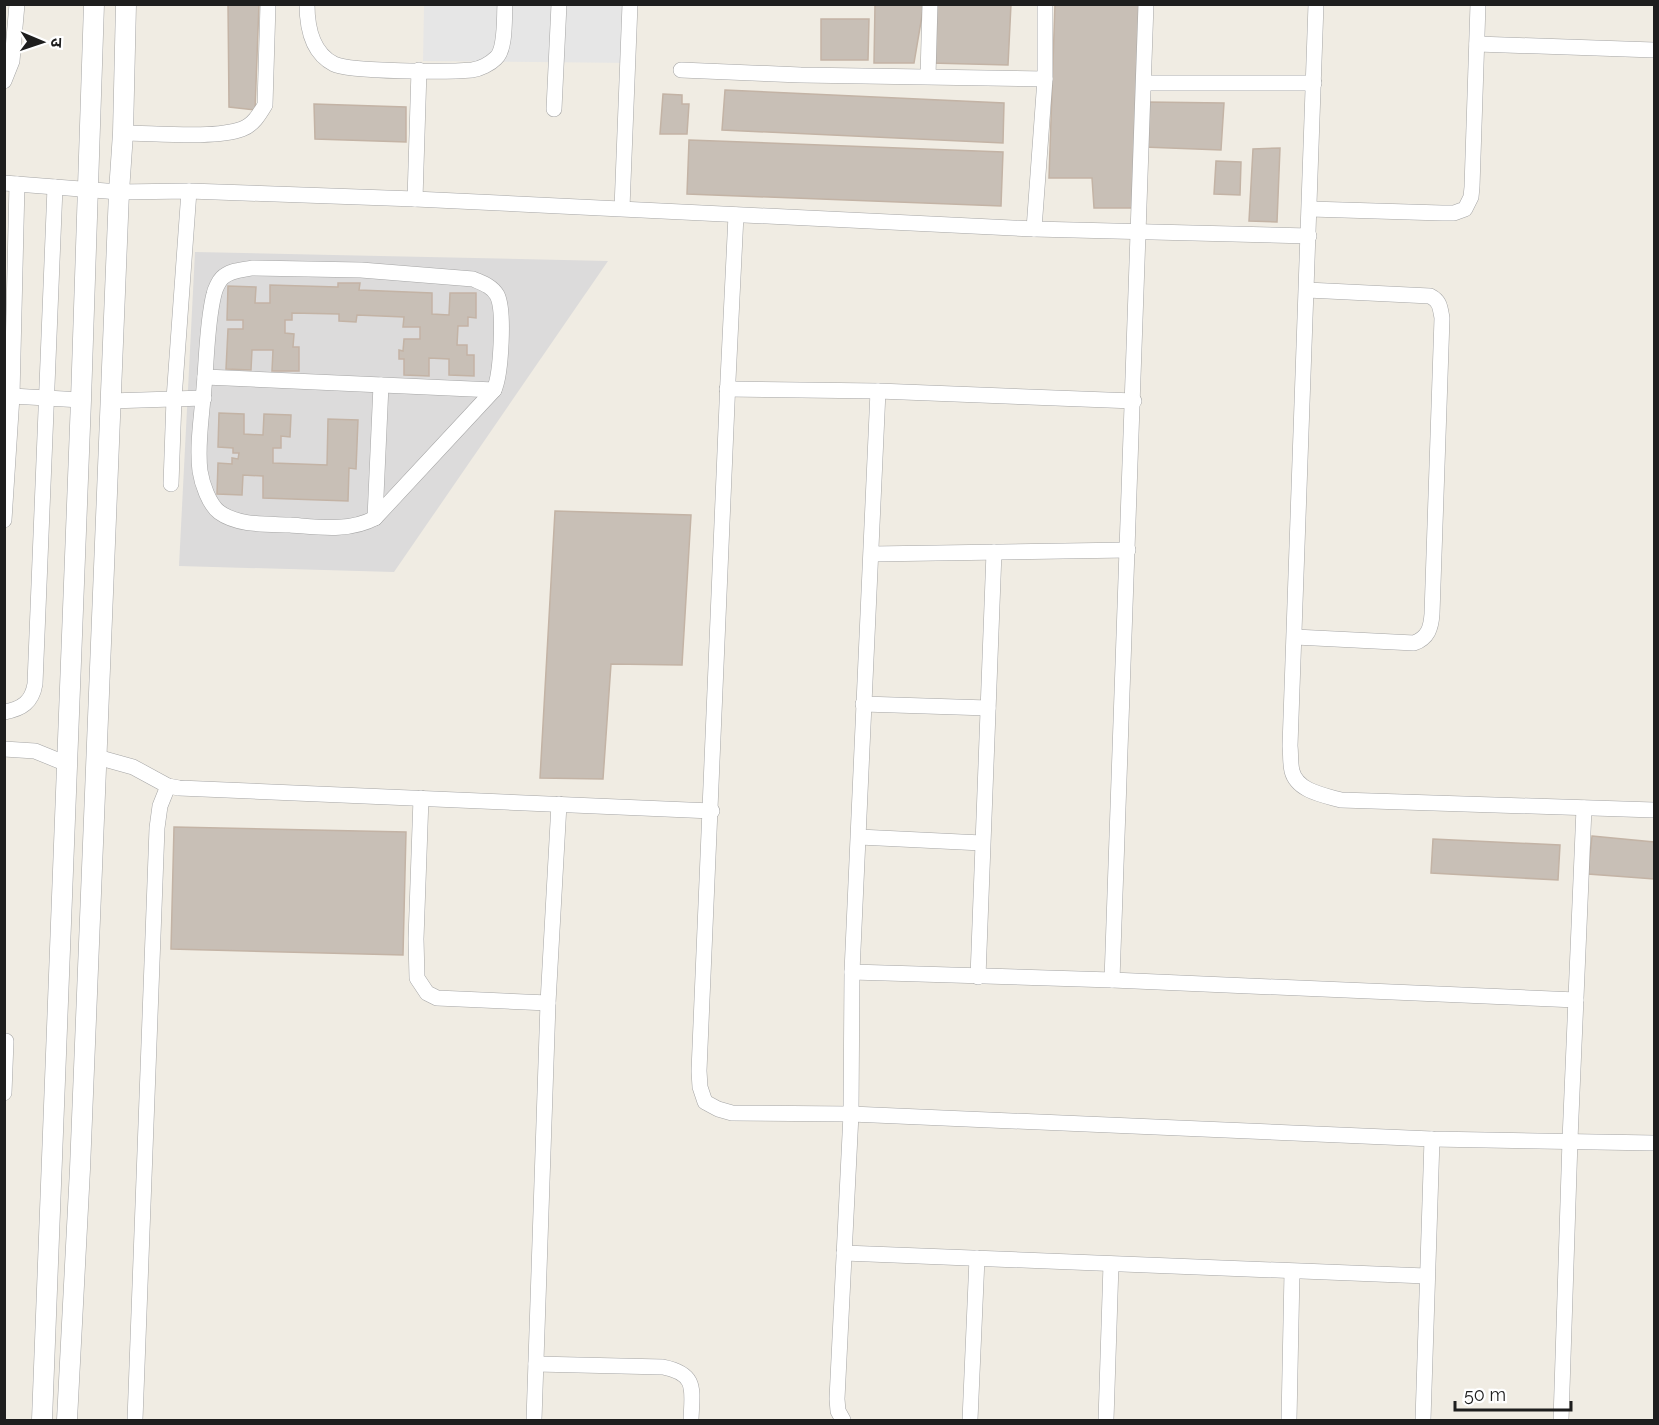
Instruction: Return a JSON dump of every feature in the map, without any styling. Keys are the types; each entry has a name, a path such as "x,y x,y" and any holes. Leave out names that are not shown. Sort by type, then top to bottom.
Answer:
{"street":[{"path":"4,81 12,61 18,4"},
{"path":"42,1420 94,4"},
{"path":"68,1420 81,1157 118,192 123,133 126,4"},
{"path":"123,133 217,133 244,129 256,119 265,105 268,4"},
{"path":"307,4 307,21 315,44 321,55 334,64 349,69 419,70 473,70 488,65 498,57 502,48 505,4"},
{"path":"554,109 559,4"},
{"path":"622,208 630,4"},
{"path":"928,76 930,4"},
{"path":"1034,229 1045,79 1045,4"},
{"path":"1112,981 1134,401 1146,4"},
{"path":"1316,4 1290,746 1292,773 1303,787 1320,795 1341,800 1654,810"},
{"path":"1310,208 1442,213 1454,213 1465,208 1471,197 1472,187 1478,4"},
{"path":"1477,44 1654,50"},
{"path":"415,199 419,70"},
{"path":"681,70 801,75 1045,79"},
{"path":"1144,83 1314,83"},
{"path":"4,520 12,396 8,368 11,183 118,192 189,191 415,199 1034,229 1309,236"},
{"path":"4,712 26,705 33,696 35,684 55,187"},
{"path":"171,484 174,399 189,191"},
{"path":"736,215 699,1071 700,1087 705,1102 732,1113 850,1114 1432,1139 1654,1143"},
{"path":"252,268 361,270 473,279 490,287 497,295 500,304 499,372 494,390 375,518 358,525 322,527 249,522 230,519 217,510 207,493 200,473 199,450 205,377 214,292 222,278 234,271 252,268"},
{"path":"1295,637 1414,643 1422,640 1428,634 1432,614 1442,318 1440,304 1437,299 1430,296 1307,290"},
{"path":"205,377 494,390"},
{"path":"375,518 381,385"},
{"path":"727,389 1134,401"},
{"path":"842,1420 838,1411 837,1399 850,1114 852,972 878,392"},
{"path":"12,396 81,400"},
{"path":"110,401 204,398"},
{"path":"872,554 1128,550"},
{"path":"978,977 994,552"},
{"path":"863,704 988,708"},
{"path":"4,749 44,753 67,764"},
{"path":"96,757 133,767 168,786 191,789 712,811"},
{"path":"135,1420 157,828 160,806 168,786"},
{"path":"421,798 416,939 417,978 421,986 427,993 437,998 548,1003"},
{"path":"534,1420 548,1003 559,804"},
{"path":"1561,1420 1584,808"},
{"path":"859,837 982,843"},
{"path":"852,972 1576,1000"},
{"path":"4,1093 6,1041"},
{"path":"1423,1420 1432,1139"},
{"path":"844,1253 1426,1276"},
{"path":"970,1420 977,1258"},
{"path":"1106,1420 1111,1264"},
{"path":"1289,1420 1292,1272"},
{"path":"536,1364 663,1367 675,1370 685,1374 690,1381 691,1420"}],"shaded area":[{"path":"424,5 637,5 634,63 423,61"},
{"path":"195,252 608,261 394,572 179,566"}],"building":[{"path":"228,4 259,4 255,110 229,107"},
{"path":"875,4 924,4 914,63 874,63"},
{"path":"934,4 1011,4 1008,65 931,63"},
{"path":"1055,4 1140,4 1132,208 1094,208 1092,178 1049,178"},
{"path":"821,19 869,19 868,60 821,60"},
{"path":"725,90 1004,103 1003,143 722,130"},
{"path":"663,94 682,95 682,104 689,104 687,134 660,134"},
{"path":"1147,102 1224,103 1221,150 1144,147"},
{"path":"314,104 406,107 406,142 315,139"},
{"path":"689,140 1003,152 1001,206 687,194"},
{"path":"1280,148 1277,222 1249,221 1253,149"},
{"path":"1216,161 1241,162 1240,195 1214,194"},
{"path":"338,283 360,283 359,290 432,293 432,314 449,315 450,293 476,293 476,318 468,317 468,326 458,326 457,345 467,345 467,355 474,355 474,376 449,375 449,359 429,358 429,376 404,375 404,359 399,359 399,350 403,351 404,339 420,339 420,327 403,327 404,317 357,315 356,322 339,321 339,314 292,313 292,320 285,320 285,333 294,334 293,347 299,347 299,371 272,371 273,350 252,350 251,370 226,369 228,329 243,329 243,320 227,320 228,286 256,287 255,303 270,303 270,285 338,287"},
{"path":"219,413 244,414 244,434 263,435 264,414 291,415 290,437 281,436 281,448 273,448 273,463 327,465 328,419 358,420 356,469 349,468 348,501 263,498 263,476 243,475 242,495 217,494 218,463 232,464 232,458 238,459 239,453 233,453 233,448 218,447"},
{"path":"555,511 691,515 682,665 611,664 603,779 540,778"},
{"path":"174,827 406,832 403,955 171,949"},
{"path":"1592,836 1654,842 1654,879 1588,874"},
{"path":"1433,839 1560,845 1558,880 1431,873"}]}
